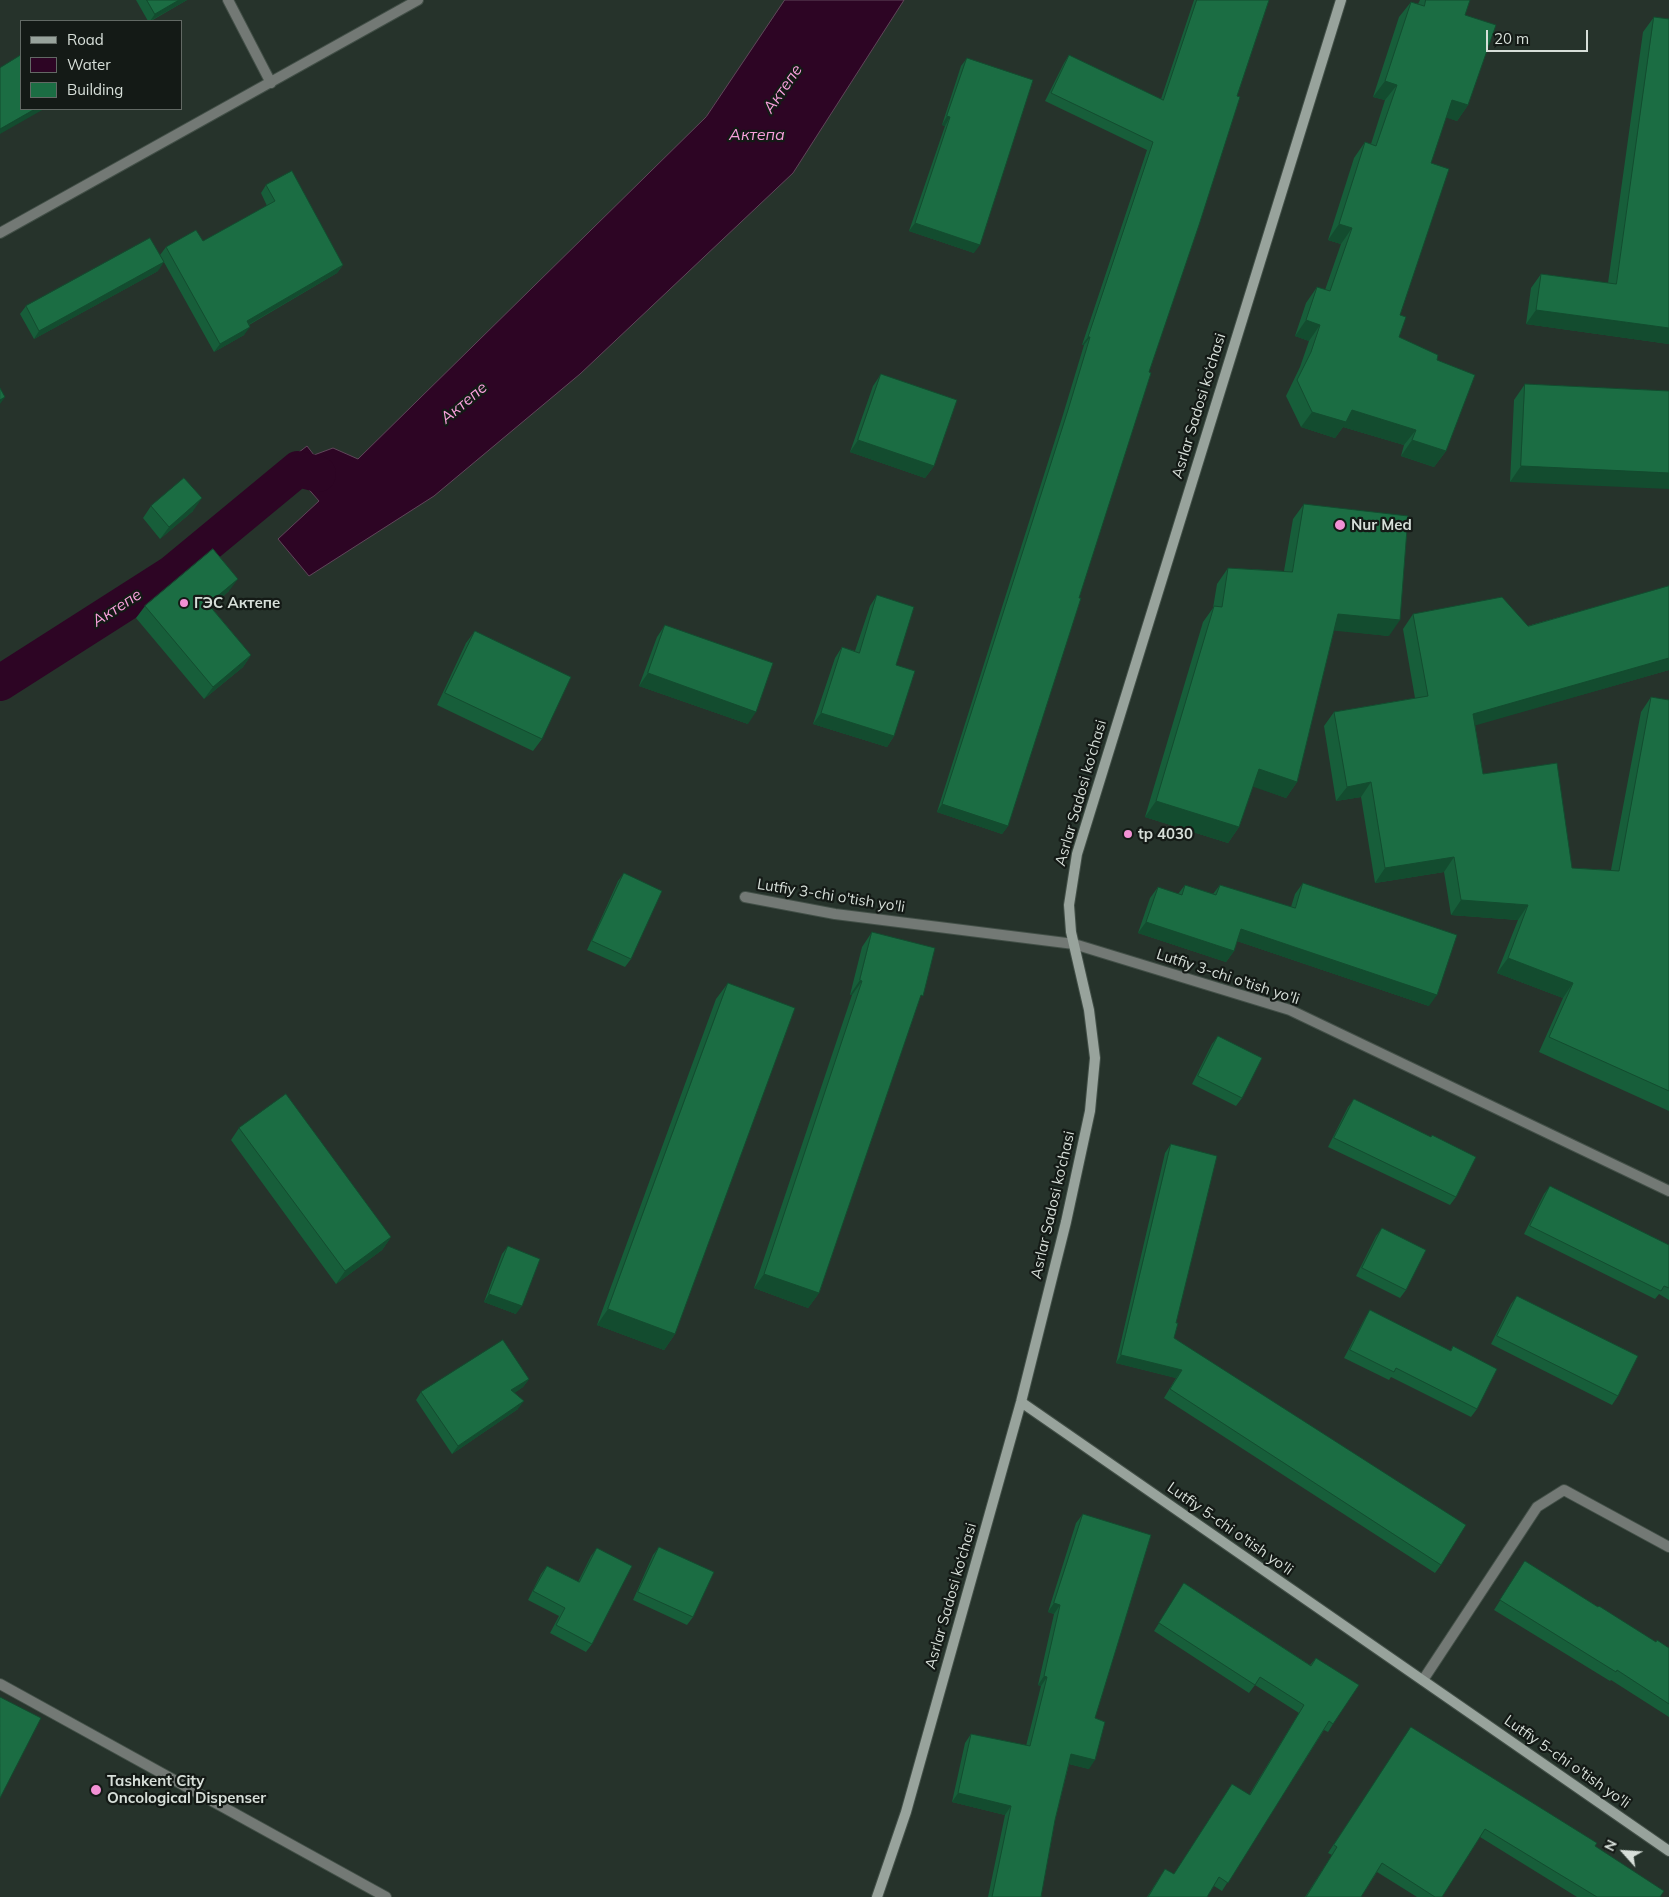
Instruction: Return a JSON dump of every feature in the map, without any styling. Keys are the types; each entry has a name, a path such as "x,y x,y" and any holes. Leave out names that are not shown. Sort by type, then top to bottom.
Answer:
{"street":[{"path":"228,0 271,83"},
{"path":"0,234 418,0"},
{"name":"Asrlar Sadosi ko‘chasi","path":"876,1897 906,1812 1021,1402 1066,1222 1090,1111 1094,1058 1089,1010 1074,944 1069,905 1077,854 1341,0"},
{"name":"Lutfiy 3-chi o'tish yo'li","path":"745,897 835,914 1074,944 1290,1010 1669,1191"},
{"name":"Lutfiy 5-chi o'tish yo'li","path":"1021,1402 1669,1851"},
{"path":"1423,1680 1537,1507 1564,1490 1669,1547"},
{"path":"0,1684 386,1897"}],"water":[{"name":"Актепа","path":"785,0 904,0 793,173 580,374 434,496 309,576 278,539 319,501 305,485 286,500 268,476 307,446 314,455 333,448 358,459 706,117"}],"building":[{"path":"147,0 179,0 155,14"},
{"path":"1197,0 1269,0 1237,96 1240,97 1199,225 1149,372 1151,373 1008,826 942,804 1068,410 1090,337 1088,337 1153,142 1051,93 1069,55 1163,100"},
{"path":"1426,0 1470,0 1465,15 1496,25 1468,105 1452,100 1431,163 1449,169 1400,315 1406,317 1399,337 1438,355 1437,360 1475,375 1446,451 1412,440 1416,430 1352,410 1346,422 1312,412 1297,380 1311,352 1320,325 1306,320 1317,287 1330,291 1352,228 1339,224 1365,142 1376,146 1397,85 1385,81 1411,2 1424,6"},
{"path":"1654,17 1669,19 1669,328 1536,310 1541,274 1616,284"},
{"path":"20,56 20,110 33,110 0,129 0,68"},
{"path":"967,58 1033,80 980,245 915,223 950,117 947,116"},
{"path":"292,171 343,265 247,321 250,327 220,344 166,247 196,230 203,241 275,201 266,185"},
{"path":"150,238 164,262 39,331 26,306"},
{"path":"881,374 957,400 934,466 858,440"},
{"path":"1525,384 1669,391 1669,473 1521,466"},
{"path":"0,388 5,397 0,400"},
{"path":"184,478 202,498 169,527 151,506"},
{"path":"1304,504 1408,516 1400,620 1338,614 1297,782 1259,769 1239,827 1156,801 1214,606 1222,607 1228,568 1292,572"},
{"name":"ГЭС Актепe","path":"213,549 238,579 208,604 251,655 213,687 145,606"},
{"path":"1669,586 1669,658 1473,714 1483,774 1557,763 1572,868 1619,871 1651,697 1669,700 1669,1091 1549,1037 1573,983 1508,958 1528,905 1461,900 1454,857 1385,868 1371,782 1347,787 1334,712 1428,696 1413,614 1502,597 1528,626"},
{"path":"877,595 914,607 896,665 915,671 894,736 821,713 842,647 859,653"},
{"path":"665,625 773,663 756,712 648,673"},
{"path":"475,631 571,677 542,739 445,693"},
{"path":"624,873 662,891 631,959 592,941"},
{"path":"1303,883 1457,935 1437,995 1241,929 1234,951 1146,922 1158,887 1182,895 1185,885 1216,895 1220,885 1295,908"},
{"path":"872,932 935,948 923,996 921,995 819,1293 764,1274 862,981 860,980"},
{"path":"728,983 795,1008 675,1334 608,1309"},
{"path":"1218,1036 1262,1058 1242,1098 1198,1076"},
{"path":"286,1094 391,1237 345,1271 239,1128"},
{"path":"1354,1099 1476,1157 1456,1197 1334,1138"},
{"path":"1171,1144 1217,1156 1176,1323 1178,1323 1174,1338 1466,1525 1441,1565 1170,1389 1182,1370 1121,1355"},
{"path":"1550,1186 1669,1245 1669,1288 1664,1286 1661,1291 1530,1226"},
{"path":"1382,1228 1426,1250 1406,1290 1362,1268"},
{"path":"508,1246 540,1259 522,1306 489,1294"},
{"path":"1517,1296 1638,1356 1618,1396 1497,1336"},
{"path":"1370,1310 1451,1351 1453,1346 1497,1369 1477,1409 1396,1368 1394,1372 1350,1350"},
{"path":"503,1340 529,1379 511,1390 524,1401 458,1446 421,1392"},
{"path":"1083,1514 1151,1535 1095,1718 1105,1722 1095,1760 1071,1754 1055,1820 1041,1897 992,1897 1011,1806 958,1793 971,1734 1030,1746 1047,1677 1044,1676 1060,1605 1054,1603"},
{"path":"659,1547 714,1572 693,1617 638,1592"},
{"path":"597,1548 632,1566 592,1644 556,1625 565,1608 533,1591 547,1566 579,1582"},
{"path":"1525,1561 1598,1607 1669,1648 1669,1704 1617,1670 1616,1672 1500,1600"},
{"path":"1184,1583 1311,1666 1316,1658 1359,1685 1333,1724 1329,1721 1228,1883 1219,1877 1207,1897 1148,1897 1165,1869 1174,1874 1232,1784 1250,1795 1304,1705 1260,1677 1255,1685 1159,1623"},
{"path":"0,1697 41,1718 0,1798"},
{"path":"1411,1727 1597,1843 1595,1846 1664,1891 1660,1897 1597,1897 1485,1829 1442,1897 1435,1897 1382,1863 1361,1897 1306,1897 1337,1847 1334,1845"}],"waterway":[{"name":"Актепе","path":"0,683 171,574 298,469 318,474"}],"place":[{"name":"Nur Med","path":"1340,525"},
{"name":"ГЭС Актепe","path":"184,603"},
{"name":"tp 4030","path":"1128,834"},
{"name":"Tashkent City Oncological Dispenser","path":"96,1790"}]}
